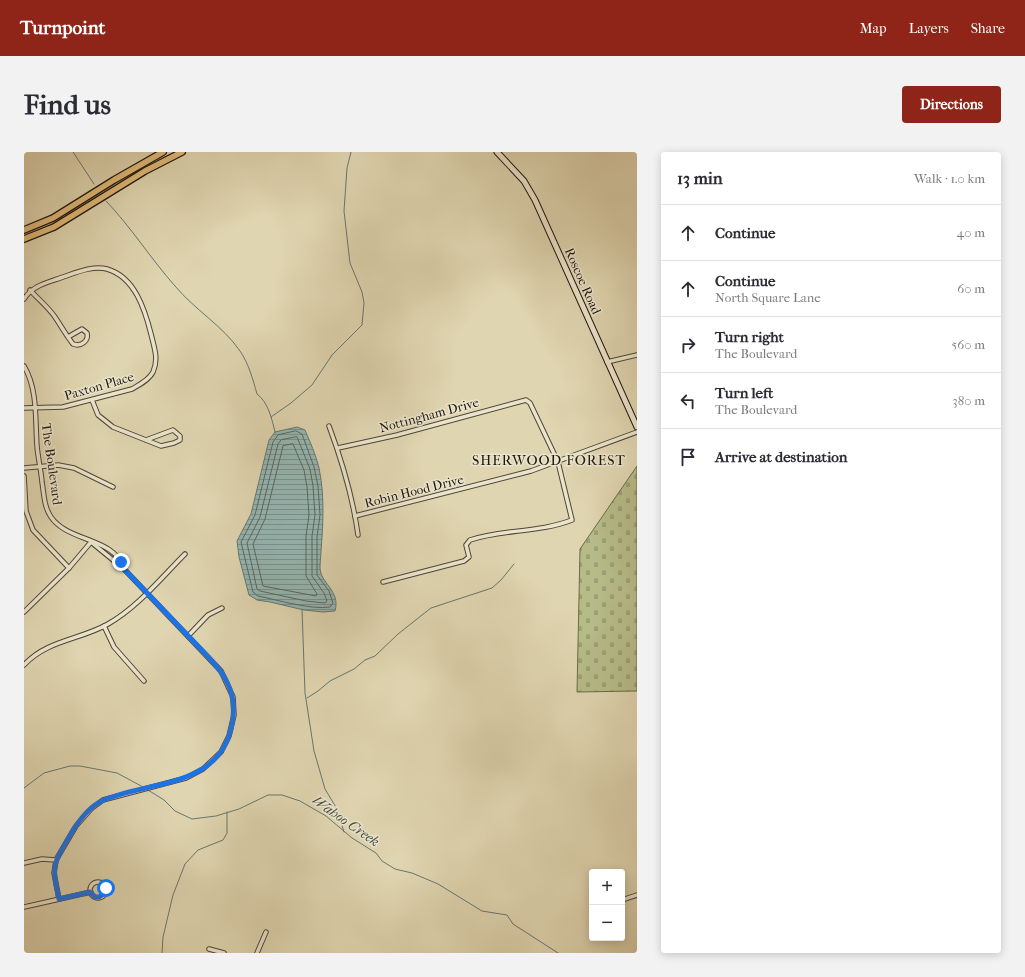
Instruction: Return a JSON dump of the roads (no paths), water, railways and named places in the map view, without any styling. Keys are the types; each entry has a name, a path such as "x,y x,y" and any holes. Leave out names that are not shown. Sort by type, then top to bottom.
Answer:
{"main road":[{"path":"24,230 53,218 125,173 163,152"},
{"path":"24,239 54,227 145,171 182,152"},
{"name":"Roscoe Road","path":"498,152 524,181 535,200 637,427"}],"street":[{"name":"Paxton Place","path":"24,408 63,407 132,389 152,374 156,363 156,354 144,308 139,298 126,281 108,269 99,268 67,276 34,287 30,290"},
{"path":"24,299 30,290 54,316 68,337 73,344 77,345 86,341 88,336 82,329 68,337"},
{"path":"607,362 637,355"},
{"name":"The Boulevard","path":"24,366 33,387 40,466 46,508 51,518 65,530 91,542 124,569 221,671 233,697 234,715 229,736 221,752 203,769 186,778 103,800 92,808 76,826 56,860 54,873 59,899"},
{"path":"92,400 98,415 104,421 146,440 164,446 180,440 180,436 174,430 146,440"},
{"name":"Nottingham Drive","path":"338,448 526,400 530,402 558,462"},
{"path":"329,426 338,448 356,516 358,535"},
{"name":"Robin Hood Drive","path":"356,516 481,485 558,462 637,432"},
{"path":"383,582 464,561 469,557 466,545 470,540 511,531 525,532 539,530 572,520 558,462"},
{"path":"24,468 58,465 74,468 114,488"},
{"path":"24,476 26,511 33,530 70,568"},
{"path":"24,612 70,568 91,542"},
{"path":"24,665 45,648 104,626 124,614 185,554"},
{"path":"188,636 208,615 222,608"},
{"path":"104,626 114,647 144,681"},
{"path":"24,863 42,859 56,860"},
{"path":"96,882 102,883 106,888 105,893 99,897 95,897 90,892 91,886 96,882"},
{"path":"24,907 90,892"},
{"path":"625,899 637,895"},
{"path":"257,953 266,932"},
{"path":"209,949 224,953"}],"water":[{"path":"297,427 305,430 315,453 319,468 323,505 320,566 323,577 333,592 335,598 335,611 323,612 304,610 257,600 249,595 239,557 237,541 251,514 269,440 275,432"}],"waterway":[{"path":"73,152 94,184"},
{"path":"271,417 291,403 312,385 332,355 362,325 364,303 362,292 350,263 344,211 347,168 351,152"},
{"path":"106,201 124,221 183,295 217,326 240,351 248,367 257,394 264,401 269,411 275,432"},
{"path":"307,698 330,681 354,669 365,660 375,656 398,634 431,608 492,588 501,580 514,564"},
{"path":"302,609 305,693 314,751 325,789 337,809 344,832"},
{"name":"Wahoo Creek","path":"24,788 44,773 70,766 80,766 117,773 143,787"},
{"name":"Wahoo Creek","path":"148,790 164,800 175,811 192,819 216,816 239,809 268,795 282,795 300,801 326,816 352,838 376,853 382,861 395,869 412,873 438,884 482,911 507,915 513,924 558,953"},
{"path":"162,953 163,937 173,895 185,864 198,850 223,840 227,833 227,812"}],"district":[{"name":"SHERWOOD FOREST","path":"549,460"}]}
